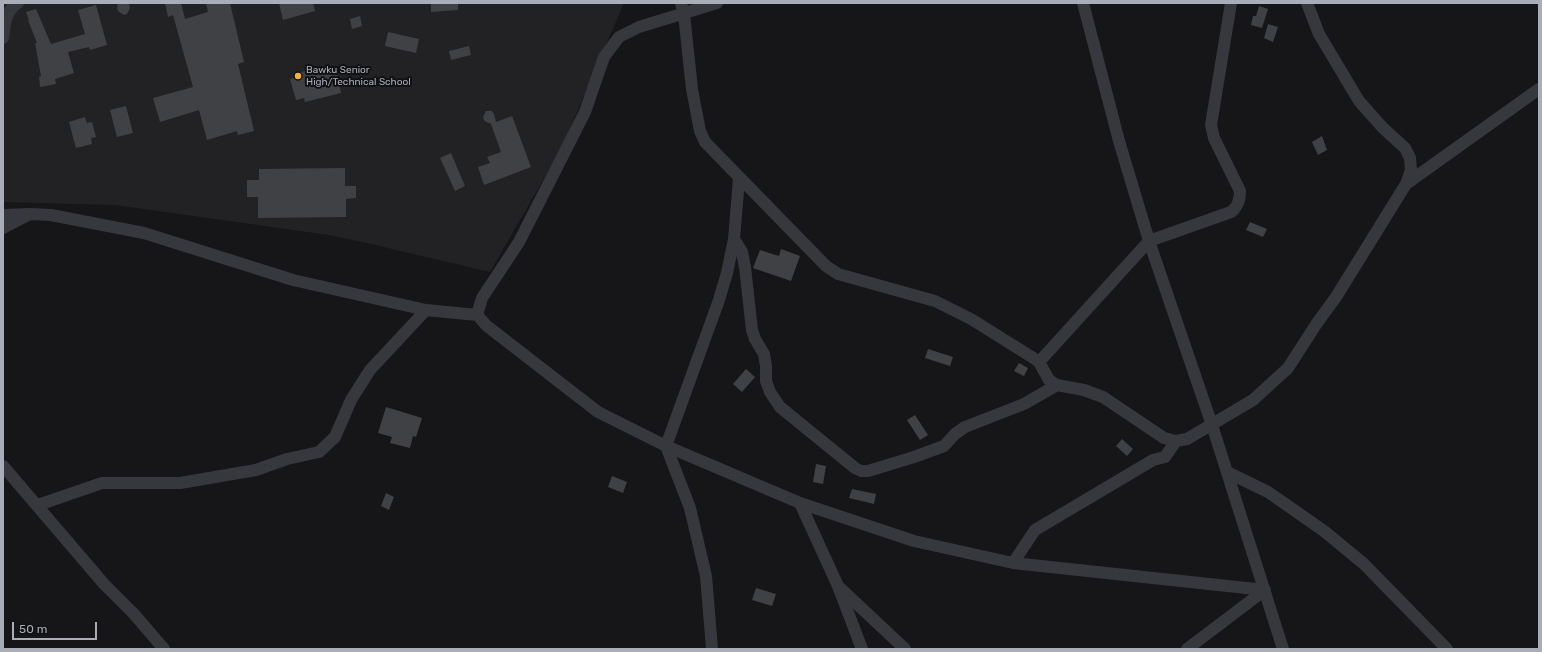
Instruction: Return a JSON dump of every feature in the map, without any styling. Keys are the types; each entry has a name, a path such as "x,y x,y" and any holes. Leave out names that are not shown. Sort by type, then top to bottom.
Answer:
{"street":[{"path":"3,38 6,18 12,7 18,3"},
{"path":"477,315 482,298 519,242 585,112 604,57 618,37 683,9 717,3"},
{"path":"1082,3 1119,141 1149,241 1212,425 1283,649"},
{"path":"1039,362 1149,241 1231,212 1238,203 1240,191 1214,138 1211,125 1231,3"},
{"path":"683,9 692,89 702,137 713,152 739,179 832,271 867,283 915,295 941,304 971,319 1039,362 1049,380 1057,385 1084,390 1103,398 1164,438 1176,441 1187,439 1253,400 1288,368 1336,297 1406,184 1411,170 1410,158 1405,148 1383,128 1359,101 1319,34 1307,3"},
{"path":"1406,184 1539,89"},
{"path":"712,649 706,576 703,561 690,508 666,446 719,300 727,273 734,239 739,179"},
{"path":"3,214 51,215 144,233 293,280 426,310 477,315 486,326 598,412 666,446 800,503 914,541 1013,563 1265,590"},
{"path":"3,228 30,214"},
{"path":"734,239 742,252 752,330 755,339 764,354 766,381 770,392 780,407 855,468 861,471 868,471 914,458 944,446 955,434 965,427 1024,404 1057,385"},
{"path":"38,505 102,483 180,483 256,470 287,459 319,452 335,436 350,400 370,370 426,310"},
{"path":"1013,563 1035,530 1153,460 1165,457 1176,441"},
{"path":"3,466 38,505 104,584 134,614 164,649"},
{"path":"1227,472 1268,492 1324,531 1364,564 1447,649"},
{"path":"800,503 838,586 862,649"},
{"path":"838,586 905,649"},
{"path":"1187,649 1265,590"}],"shaded area":[{"name":"Bawku Senior High/Technical School","path":"3,3 624,3 561,149 490,272 329,235 115,205 3,202"}],"building":[{"path":"118,3 129,3 130,8 127,14 124,15 118,11"},
{"path":"165,3 181,3 185,19 208,12 206,3 230,3 244,62 238,64 254,131 238,135 237,131 207,140 199,110 160,122 153,98 193,87 173,15 168,17"},
{"path":"279,3 313,3 315,11 283,20"},
{"path":"431,3 458,3 458,10 431,12"},
{"path":"96,5 107,45 90,50 89,47 68,52 74,73 55,79 56,84 40,87 39,77 41,76 35,43 37,43 26,12 36,9 51,44 85,34 78,10"},
{"path":"1259,6 1268,9 1262,28 1251,25 1253,16 1256,16"},
{"path":"360,16 362,26 352,29 350,19"},
{"path":"1268,24 1278,27 1273,42 1264,38"},
{"path":"388,32 419,39 416,53 385,46"},
{"path":"469,46 471,55 451,60 449,51"},
{"path":"330,65 331,72 337,71 341,93 305,102 304,98 296,100 290,79 298,77 297,73"},
{"path":"126,106 133,133 117,137 110,110"},
{"path":"486,111 492,111 496,122 512,116 531,167 484,185 478,167 490,163 487,157 501,152 492,124 484,120 483,117"},
{"path":"85,117 87,123 92,122 96,137 91,138 92,144 76,148 69,122"},
{"path":"1322,136 1327,150 1318,155 1312,142"},
{"path":"451,153 465,186 455,191 440,158"},
{"path":"345,168 345,186 356,186 356,198 346,199 346,217 258,218 258,197 247,197 247,180 259,180 259,169"},
{"path":"1250,222 1267,229 1263,237 1246,230"},
{"path":"781,249 800,256 791,281 753,268 760,250 779,256"},
{"path":"928,349 953,357 950,366 925,358"},
{"path":"1019,363 1028,368 1024,376 1014,371"},
{"path":"746,369 755,377 742,392 733,384"},
{"path":"386,407 422,418 416,437 413,436 410,448 390,443 392,437 378,433"},
{"path":"915,415 928,435 920,440 907,420"},
{"path":"1122,439 1133,449 1127,456 1116,446"},
{"path":"816,464 826,466 823,484 813,482"},
{"path":"612,476 627,482 623,493 608,487"},
{"path":"852,489 876,494 874,504 849,498"},
{"path":"386,493 394,497 389,510 381,506"},
{"path":"756,588 776,594 772,606 752,600"}],"place":[{"name":"Bawku Senior High/Technical School","path":"298,76"}]}
